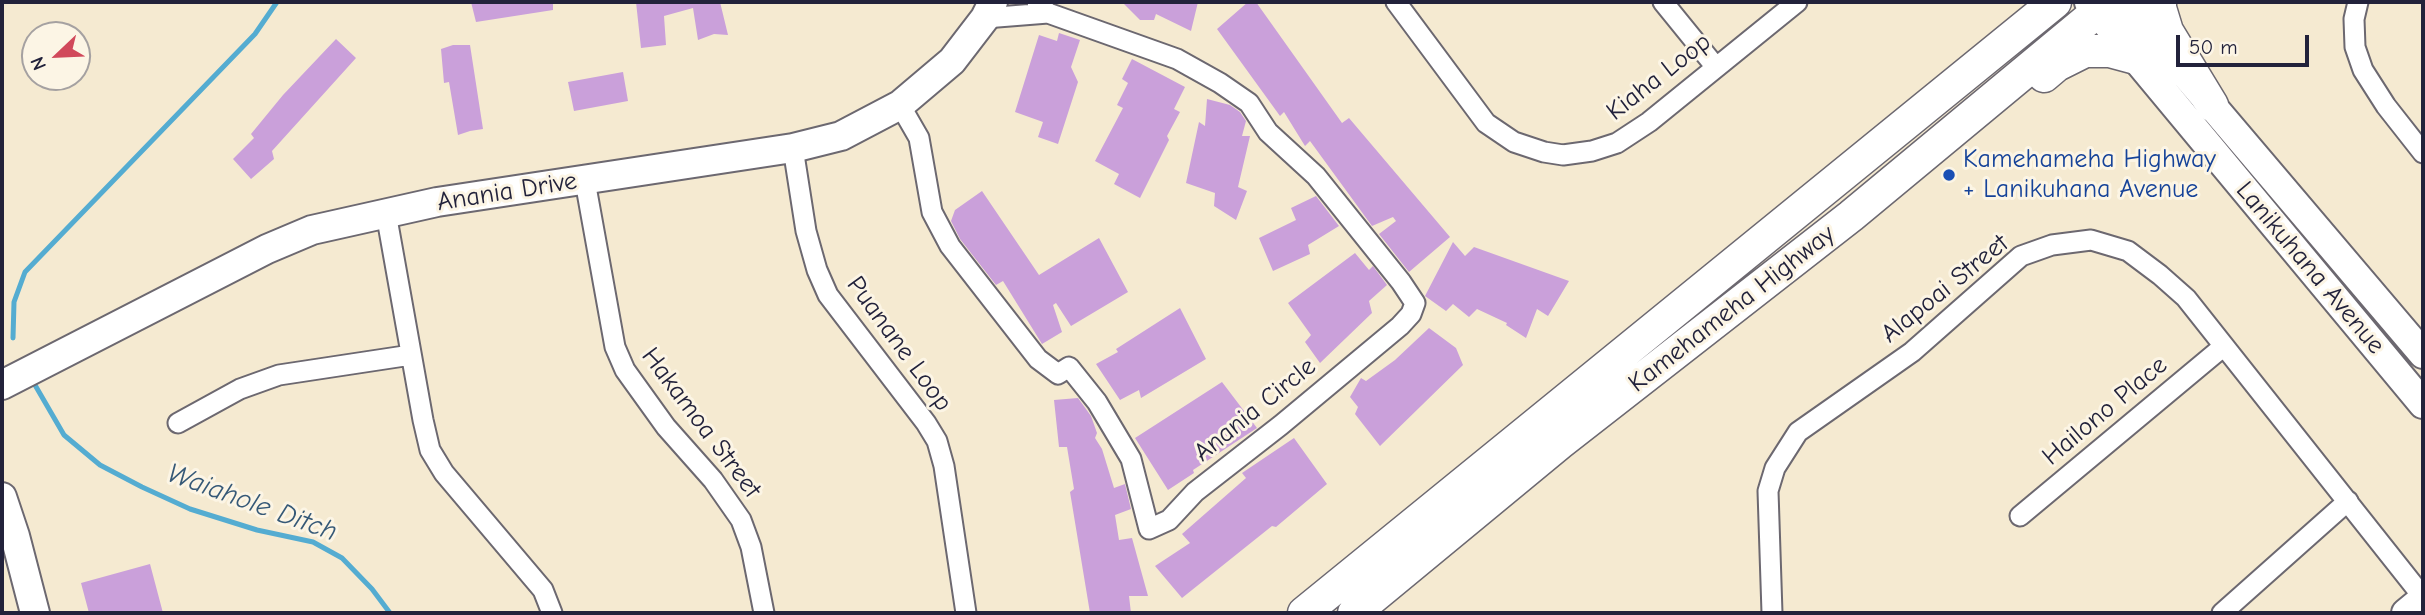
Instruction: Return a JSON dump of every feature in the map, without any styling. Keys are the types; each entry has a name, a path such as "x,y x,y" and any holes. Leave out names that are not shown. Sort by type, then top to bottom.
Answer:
{"main road":[{"path":"1767,235 1913,96 2019,11 2026,2"},
{"name":"Kamehameha Highway","path":"1304,613 2055,2"},
{"path":"2160,2 2167,31 2212,105"},
{"name":"Kamehameha Highway","path":"1354,613 1560,443 1851,216 2105,4"},
{"path":"1851,216 2066,60 2094,50 2136,58"}],"street":[{"name":"Kiaha Loop","path":"1396,2 1486,123 1514,142 1563,155 1592,151 1616,143 1649,122 1797,2"},
{"path":"1663,2 1715,66"},
{"path":"2358,2 2354,19 2356,47 2364,70 2386,106 2423,153"},
{"name":"Lanikuhana Avenue","path":"2105,4 2212,105 2423,354"},
{"name":"Lanikuhana Avenue","path":"2105,4 2136,58 2423,404"},
{"name":"Anania Circle","path":"900,105 919,138 932,212 950,246 1038,359 1058,374 1069,367 1097,402 1132,459 1149,529 1169,520 1195,492 1281,425 1411,314 1415,303 1401,282 1316,176 1268,132 1249,103 1220,83 1177,60 1042,7 989,10"},
{"name":"Anania Drive","path":"4,384 267,248 312,230 437,202 793,148 841,136 900,105 952,61 989,10"},
{"name":"Puanane Loop","path":"793,148 806,231 817,270 828,295 937,441 944,466 966,613"},
{"name":"Hakamoa Street","path":"585,181 615,347 625,370 666,427 713,480 741,520 751,547 764,613"},
{"path":"386,213 430,450 444,473 543,590 552,613"},
{"name":"Alapoai Street","path":"1772,613 1768,491 1774,468 1798,432 1912,352 2021,256 2052,245 2091,240 2128,251 2186,298 2423,598"},
{"name":"Hailono Place","path":"2020,516 2224,346"},
{"path":"177,423 240,389 279,375 411,355"},
{"path":"2,497 35,613"},
{"path":"2222,613 2348,501"},
{"path":"2406,613 2423,598"}],"building":[{"path":"471,2 553,2 553,10 476,22"},
{"path":"636,2 720,2 728,35 714,34 698,40 693,8 664,16 666,45 641,48"},
{"path":"1122,2 1198,2 1191,31 1156,14 1154,20 1140,20"},
{"path":"1248,2 1256,2 1342,123 1349,118 1450,237 1409,272 1379,234 1396,221 1393,217 1372,226 1310,141 1305,146 1284,112 1280,116 1217,29"},
{"path":"1059,33 1080,40 1071,67 1078,82 1058,144 1038,137 1043,122 1015,112 1039,35 1057,41"},
{"path":"336,39 356,58 272,151 274,159 251,179 233,159 254,138 251,134 283,95"},
{"path":"453,45 470,45 483,129 458,135 449,82 444,83 441,49"},
{"path":"1132,59 1185,87 1174,109 1180,112 1167,136 1169,140 1140,198 1114,184 1119,174 1095,161 1123,108 1117,105 1128,83 1122,79"},
{"path":"623,72 628,101 574,111 568,82"},
{"path":"1207,99 1230,105 1240,112 1246,121 1242,136 1250,136 1238,187 1247,191 1236,220 1214,206 1215,193 1186,183 1199,122 1205,126"},
{"path":"982,191 1039,275 1099,238 1128,292 1071,326 1056,303 1053,305 1062,332 1042,344 1003,281 996,285 960,239 951,221 955,210"},
{"path":"1316,196 1339,226 1308,245 1310,254 1273,271 1259,238 1296,220 1291,208"},
{"path":"1453,242 1465,256 1474,247 1569,281 1548,316 1537,309 1526,338 1506,325 1507,323 1477,309 1469,317 1453,304 1446,311 1425,296"},
{"path":"1355,253 1369,270 1373,266 1387,285 1369,301 1372,313 1320,363 1305,342 1311,335 1288,303"},
{"path":"1180,308 1206,359 1141,398 1139,390 1120,400 1096,364 1118,352 1116,349"},
{"path":"1429,328 1456,348 1463,365 1380,446 1355,414 1358,407 1350,397 1361,378 1366,381 1395,360"},
{"path":"1222,382 1257,428 1193,470 1194,473 1168,490 1135,438"},
{"path":"1078,398 1091,416 1097,433 1095,438 1102,449 1114,488 1125,484 1131,509 1115,515 1119,540 1132,538 1148,596 1129,596 1131,613 1090,613 1070,492 1074,489 1067,447 1059,447 1054,400"},
{"path":"1294,438 1327,484 1276,527 1272,526 1182,598 1155,566 1190,543 1182,534 1246,478 1242,473"},
{"path":"150,564 163,613 89,613 81,583"}],"waterway":[{"name":"Waiahole Ditch","path":"13,338 14,302 25,272 255,34 277,2"},
{"name":"Waiahole Ditch","path":"35,385 64,435 100,465 190,509 257,530 313,542 342,558 372,589 390,613"}],"place":[{"name":"Kamehameha Highway + Lanikuhana Avenue","path":"1949,175"}]}
